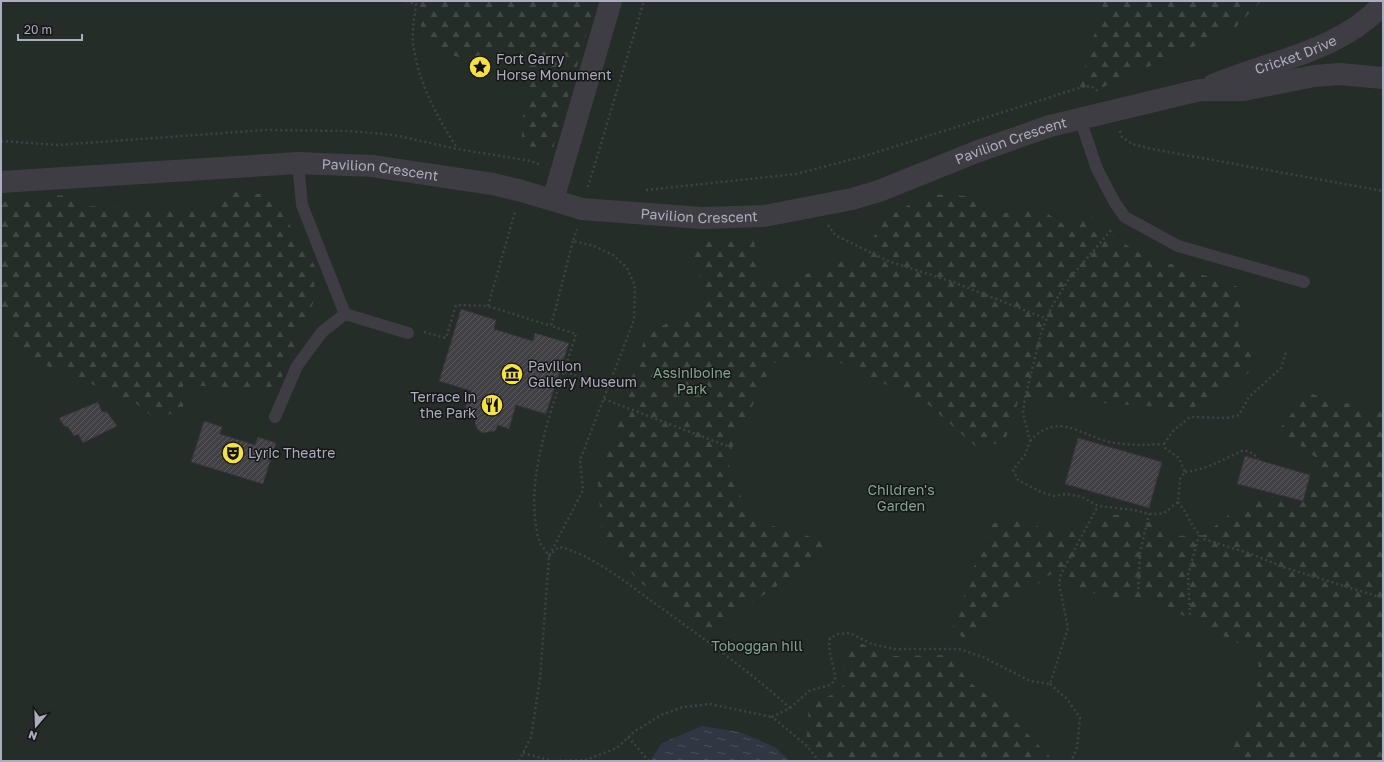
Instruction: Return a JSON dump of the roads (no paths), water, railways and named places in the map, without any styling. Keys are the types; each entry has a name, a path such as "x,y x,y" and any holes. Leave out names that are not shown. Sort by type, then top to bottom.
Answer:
{"street":[{"path":"553,200 611,1"},
{"name":"Cricket Drive","path":"1200,90 1340,38 1361,25 1383,4"},
{"name":"Pavilion Crescent","path":"1,182 298,163 372,166 493,184 582,209 702,218 764,216 814,207 879,191 976,152 1050,126 1200,90 1243,90 1314,76 1340,74 1383,78"}],"lane":[{"path":"1080,119 1097,169 1115,203 1126,217 1178,246 1304,282"},
{"path":"298,163 302,205 345,314"},
{"path":"345,314 408,333"},
{"path":"275,417 297,366 322,332 345,314"}],"water":[{"path":"702,726 740,732 775,747 790,761 650,761 662,743"}],"place":[{"name":"Fort Garry Horse Monument","path":"480,67"},
{"name":"Pavilion Gallery Museum","path":"512,374"},
{"name":"Terrace in the Park","path":"492,405"},
{"name":"Lyric Theatre","path":"233,453"}],"park label":[{"name":"Assiniboine Park","path":"692,382"},
{"name":"Children's Garden","path":"901,498"},
{"name":"Toboggan hill","path":"757,646"}]}
